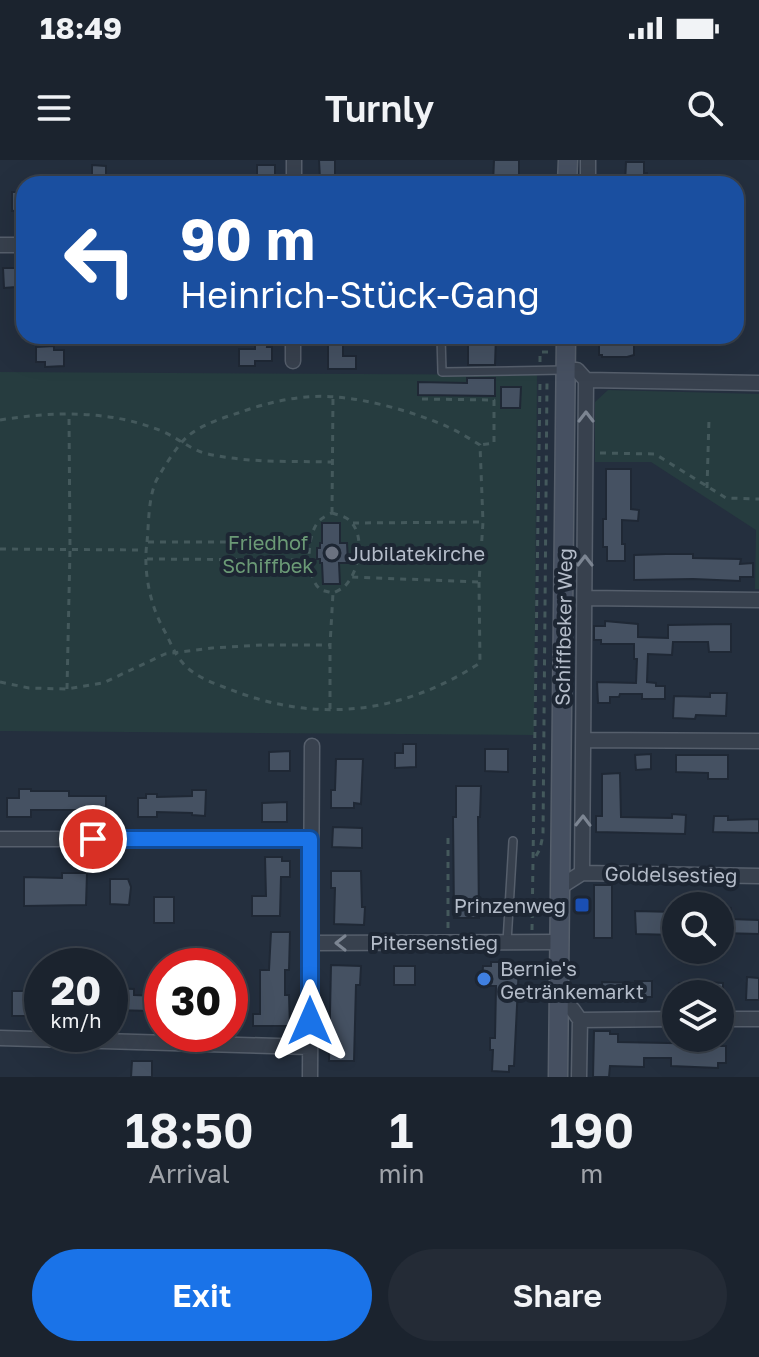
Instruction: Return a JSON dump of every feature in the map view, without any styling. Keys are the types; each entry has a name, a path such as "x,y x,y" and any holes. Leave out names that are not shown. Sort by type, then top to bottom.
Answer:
{"main road":[{"name":"Schiffbeker Weg","path":"558,1077 560,887 551,370 562,344"}],"street":[{"path":"293,344 293,361"},
{"path":"551,370 577,370 586,380 759,383"},
{"name":"Schiffbeker Weg","path":"582,873 586,380"},
{"path":"585,598 759,600"},
{"path":"584,740 759,741"},
{"path":"310,1077 312,746"},
{"path":"0,839 310,839"},
{"path":"560,887 582,873"},
{"name":"Goldelsestieg","path":"582,873 759,876"},
{"name":"Pitersenstieg","path":"310,943 559,942"},
{"path":"559,997 580,1020 579,1077"},
{"path":"580,1020 662,1019"},
{"path":"734,1019 759,1019"},
{"path":"0,1038 310,1047"}],"lane":[{"path":"441,344 442,372 551,370"},
{"path":"507,942 513,841"}],"path":[{"path":"535,859 543,835 551,370 548,352"},
{"path":"533,942 551,370"},
{"path":"332,513 333,397"},
{"path":"422,399 494,400 494,443 480,445 448,427 407,413 333,397 296,398 259,405 217,420 187,436 156,481 151,497 146,550 150,597 158,620 183,664 205,679 245,695 292,707 330,711 385,704 420,695 480,663 479,582 483,522 480,445"},
{"path":"67,689 69,414"},
{"path":"0,420 29,415 101,416 129,420 166,433 205,454 241,459 331,462"},
{"path":"707,488 709,419"},
{"path":"586,453 655,454 726,498 759,499"},
{"path":"332,513 344,516 353,523 359,551 352,577 343,588 333,593 321,590 313,579 309,560 313,529 321,519 332,513"},
{"path":"353,523 483,522"},
{"path":"147,542 310,542"},
{"path":"0,549 146,550"},
{"path":"359,551 482,553"},
{"path":"147,559 309,560"},
{"path":"352,577 479,582"},
{"path":"330,711 333,593"},
{"path":"0,682 29,688 67,689 103,683 175,652 262,645 330,645"},
{"path":"448,836 448,942"}],"green space":[{"name":"Friedhof Schiffbek","path":"0,372 537,375 534,735 0,731"},
{"path":"608,390 759,394 759,589 755,589 756,530 651,462 595,462 595,402"}],"building":[{"path":"319,160 335,160 335,176 320,176"},
{"path":"494,160 519,160 519,176 493,176"},
{"path":"626,162 644,162 647,176 625,176"},
{"path":"92,165 106,166 106,176 92,176"},
{"path":"257,165 275,165 275,176 257,176"},
{"path":"12,192 16,192 16,211 12,211"},
{"path":"3,268 16,268 16,287 4,288"},
{"path":"255,344 272,347 272,361 255,361 255,366 239,366 239,349 255,349"},
{"path":"328,344 343,344 343,356 356,356 356,369 328,369"},
{"path":"468,344 496,344 495,365 468,365"},
{"path":"599,344 634,344 634,355 599,355"},
{"path":"54,346 54,350 64,350 64,366 45,367 45,362 36,362 36,347"},
{"path":"467,378 495,378 495,396 418,395 418,382 467,383"},
{"path":"501,387 521,387 520,408 501,408"},
{"path":"606,469 631,469 631,509 639,510 638,521 622,520 625,561 607,561 607,547 603,547"},
{"name":"Jubilatekirche","path":"322,523 340,523 340,543 347,543 348,563 339,563 340,584 323,584 322,563 317,559 317,548 322,543"},
{"path":"693,554 693,558 741,559 740,564 753,563 753,577 740,577 740,581 634,580 634,555"},
{"path":"605,621 638,624 638,637 668,638 668,625 731,624 731,652 709,652 708,642 673,642 672,655 648,654 647,682 665,686 665,699 642,699 642,694 620,694 619,697 610,697 610,703 598,703 597,682 636,683 634,644 601,644 601,640 594,640 594,626 605,626"},
{"path":"710,693 727,693 726,716 673,718 674,696 710,697"},
{"path":"403,744 416,744 416,767 395,768 395,753 403,753"},
{"path":"485,749 508,749 508,772 485,771"},
{"path":"290,751 290,771 269,771 269,752"},
{"path":"651,754 651,769 636,770 635,755"},
{"path":"676,755 728,755 728,779 708,779 708,773 676,772"},
{"path":"336,759 363,759 361,804 354,803 354,808 331,808"},
{"path":"620,773 621,817 672,818 672,814 686,815 685,834 596,832 596,816 602,816 602,774"},
{"path":"456,786 481,786 478,817 479,918 454,918 453,817 456,817"},
{"path":"19,789 69,791 69,796 106,796 106,815 83,815 83,810 31,810 31,817 7,817 7,798 19,798"},
{"path":"192,790 206,790 205,816 157,812 157,817 138,817 138,798 146,798 146,794 157,794 157,797 192,796"},
{"path":"287,802 287,822 262,822 262,803"},
{"path":"714,816 728,816 728,820 759,819 759,833 713,832"},
{"path":"333,827 362,828 362,848 332,847"},
{"path":"265,857 282,857 282,861 290,861 290,877 281,877 280,916 252,916 252,896 266,896"},
{"path":"331,871 361,871 364,925 334,924 335,888 331,888"},
{"path":"62,873 87,873 86,905 24,906 24,877 62,878"},
{"path":"110,879 128,879 131,887 129,905 110,904"},
{"path":"594,885 612,885 612,938 594,938"},
{"path":"154,897 174,897 174,923 154,923"},
{"path":"635,911 662,912 662,935 636,934"},
{"path":"734,919 759,920 759,934 734,933"},
{"path":"271,932 290,932 285,995 289,995 290,1026 253,1026 253,1014 260,1014 260,970 269,970"},
{"path":"491,962 519,966 514,1066 509,1066 509,1072 492,1071 490,1038 495,1038 496,986 482,983 483,966 491,966"},
{"path":"331,965 361,966 360,985 356,985 354,1061 329,1061"},
{"path":"394,966 415,966 415,985 394,985"},
{"path":"747,977 759,978 759,1000 746,1000"},
{"path":"652,981 652,997 602,997 602,982"},
{"path":"128,989 134,989 134,995 144,995 144,1011 128,1010"},
{"path":"12,991 24,991 24,1016 12,1016"},
{"path":"594,1031 618,1034 618,1042 662,1043 662,1052 726,1052 726,1063 718,1063 718,1068 671,1066 671,1058 644,1058 644,1067 610,1066 609,1077 593,1077"},
{"path":"132,1061 152,1061 152,1077 131,1077"}],"place":[{"name":"Jubilatekirche","path":"332,553"},
{"name":"Prinzenweg","path":"582,905"},
{"name":"Bernie's Getränkemarkt","path":"484,979"}],"route":[{"path":"93,839 310,839 310,1021"}]}
